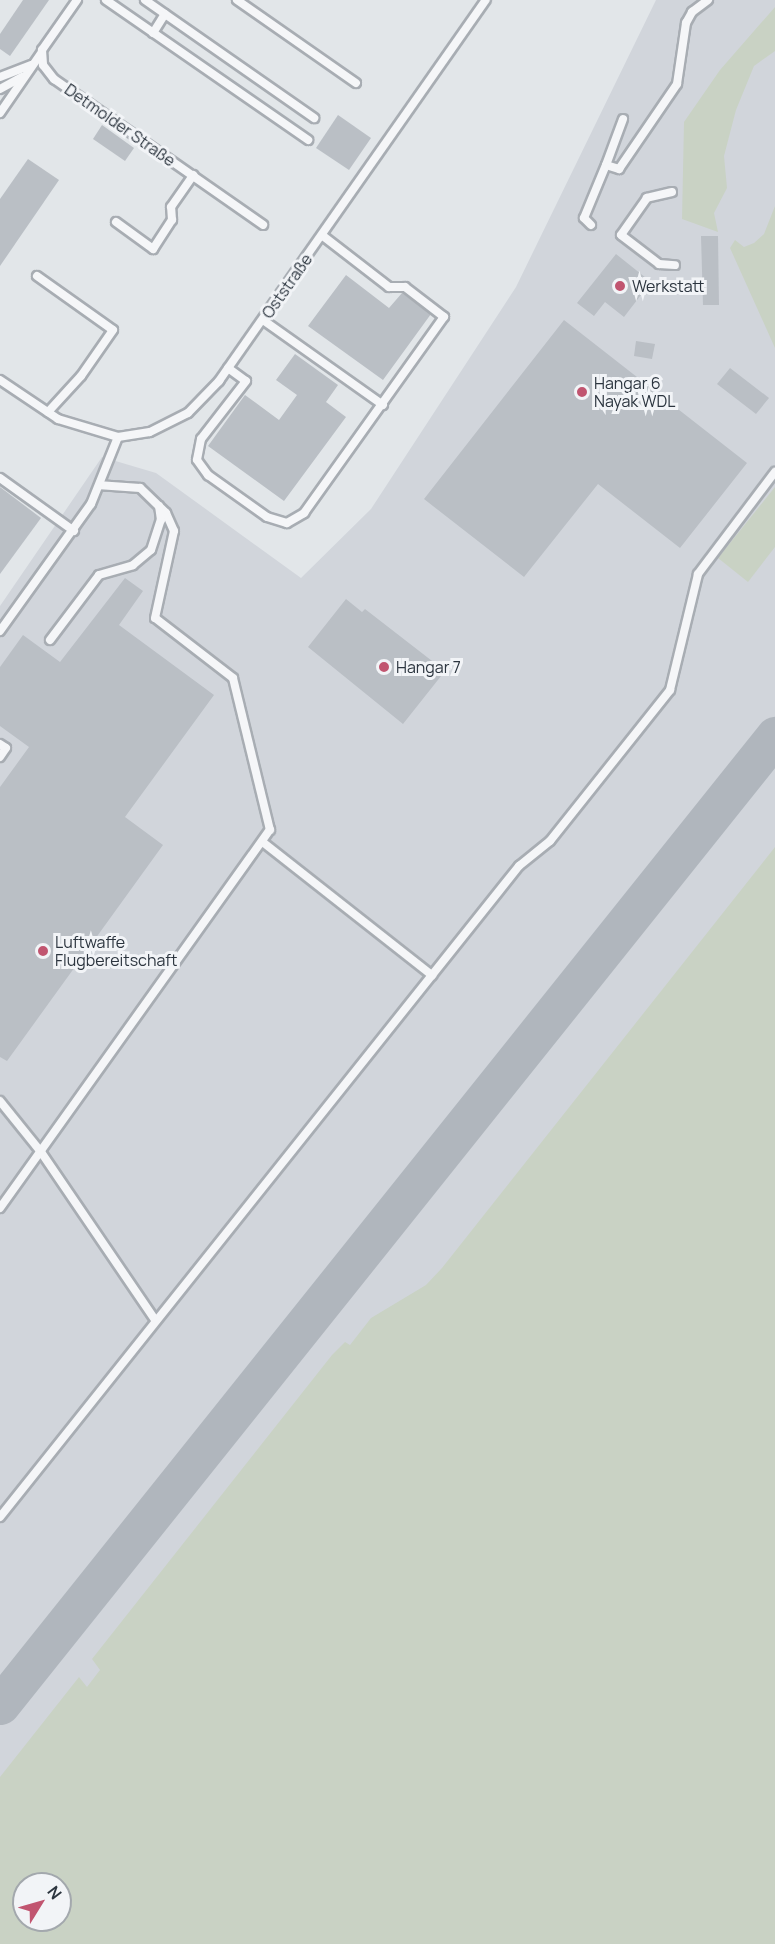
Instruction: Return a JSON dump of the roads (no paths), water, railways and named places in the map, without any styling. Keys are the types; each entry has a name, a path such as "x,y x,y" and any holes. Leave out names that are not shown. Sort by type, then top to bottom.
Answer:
{"lane":[{"path":"0,113 77,0"},
{"path":"106,0 308,140"},
{"path":"145,0 314,118"},
{"path":"237,0 356,83"},
{"name":"Oststraße","path":"0,380 48,412 93,433 118,438 150,432 188,413 205,399 263,320 486,0"},
{"path":"606,165 619,169 677,84 686,23 692,12 708,0"},
{"path":"153,33 165,14"},
{"name":"Detmolder Straße","path":"42,50 43,65 54,80 263,225"},
{"path":"0,77 33,64"},
{"path":"0,89 26,75"},
{"path":"591,225 584,218 623,119"},
{"path":"116,222 153,249 172,220 171,207 193,175"},
{"path":"672,192 647,198 621,235 659,264 675,264"},
{"path":"228,368 246,381 201,439 197,460 208,475 275,522 287,524 304,513 444,317 405,287 389,287 323,236"},
{"path":"37,276 113,330 81,376 48,412"},
{"path":"263,320 383,405"},
{"path":"0,631 74,531 101,485 118,438"},
{"path":"0,1517 519,866 550,841 670,690 698,574 775,472"},
{"path":"0,478 74,531"},
{"path":"0,1208 264,843 270,830 233,678 155,618 174,531 159,505 140,488 101,485"},
{"path":"50,640 99,574 133,565 152,550 161,520 159,505"},
{"path":"0,744 6,748 0,757"},
{"path":"264,843 432,975"},
{"path":"0,1101 41,1152 156,1321"}],"place":[{"name":"Werkstatt","path":"620,286"},
{"name":"Hangar 6 Nayak WDL","path":"582,392"},
{"name":"Hangar 7","path":"384,667"},
{"name":"Luftwaffe Flugbereitschaft","path":"43,951"}]}
